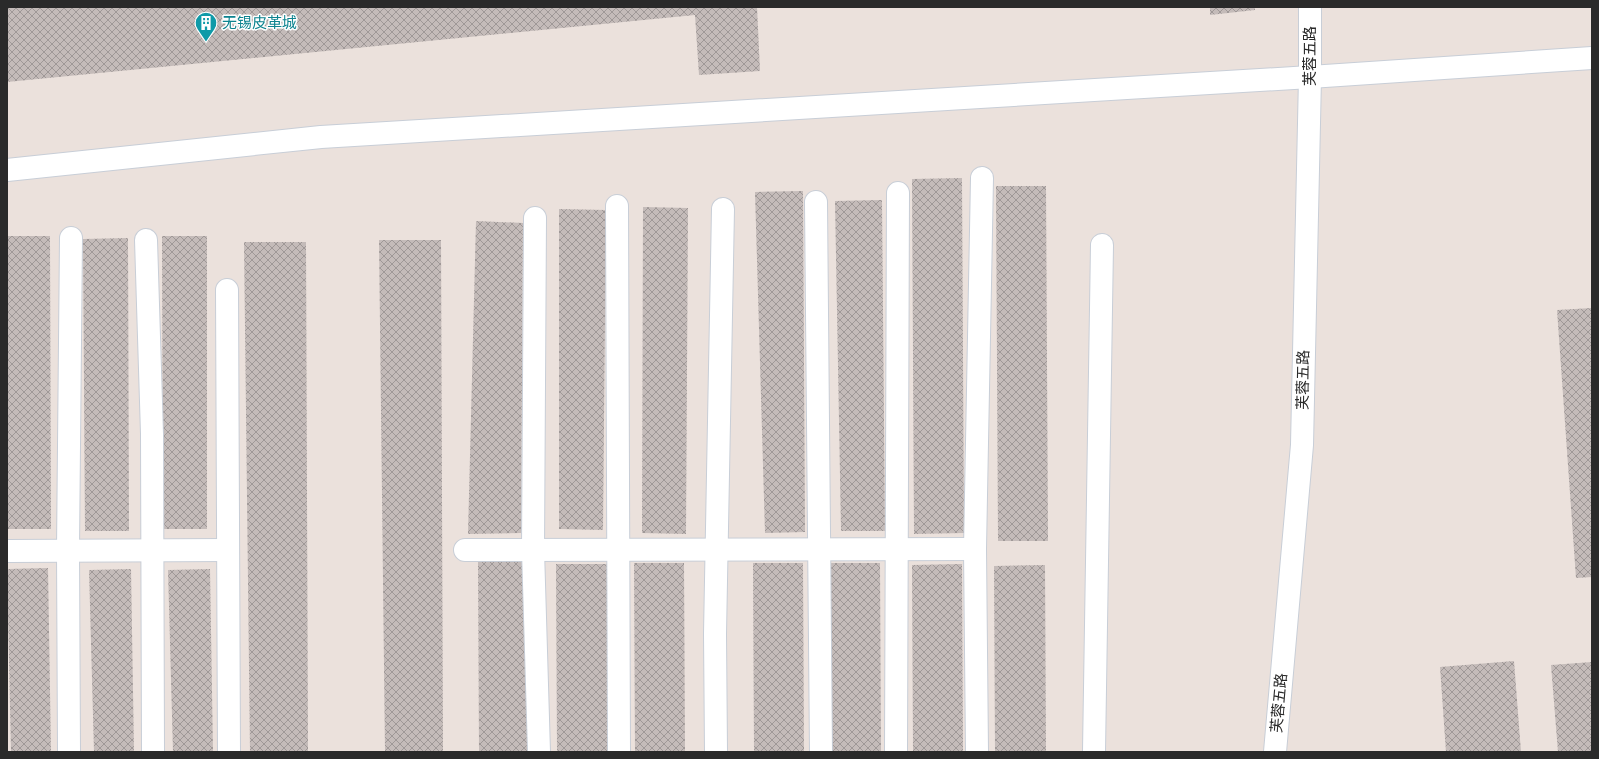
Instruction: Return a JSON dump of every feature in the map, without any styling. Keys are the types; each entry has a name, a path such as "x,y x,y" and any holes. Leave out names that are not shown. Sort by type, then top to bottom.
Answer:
{"street":[{"name":"芙蓉五路","path":"1275,752 1302,445 1310,77 1310,7"},
{"path":"7,170 321,137 1310,77 1592,58"},
{"path":"977,752 975,549 982,178"},
{"path":"896,752 898,193"},
{"path":"816,202 821,752"},
{"path":"617,206 619,752"},
{"path":"716,752 715,634 723,209"},
{"path":"535,218 533,550 539,752"},
{"path":"69,752 68,550 71,238"},
{"path":"146,240 152,434 153,752"},
{"path":"1094,752 1102,245"},
{"path":"227,290 229,752"},
{"path":"465,550 975,549"},
{"path":"7,551 228,550"}],"building":[{"name":"无锡皮革城","path":"7,7 757,7 760,71 699,75 695,15 7,82"},
{"path":"1210,7 1255,7 1255,10 1210,15"},
{"path":"962,178 964,533 914,534 912,179"},
{"path":"996,186 1046,186 1048,541 998,541"},
{"path":"803,191 805,532 765,533 755,192"},
{"path":"882,200 885,531 841,531 835,201"},
{"path":"643,207 688,208 686,534 642,533"},
{"path":"559,209 606,210 603,530 559,529"},
{"path":"476,221 523,223 521,533 468,534"},
{"path":"7,236 50,236 51,529 7,529"},
{"path":"162,236 207,236 207,529 163,529"},
{"path":"128,238 129,531 85,531 83,239"},
{"path":"379,240 441,240 443,752 385,752"},
{"path":"244,242 306,242 308,752 250,752"},
{"path":"1592,308 1592,577 1576,578 1557,310"},
{"path":"528,561 529,752 479,752 478,562"},
{"path":"634,563 684,563 685,752 635,752"},
{"path":"753,563 803,563 804,752 754,752"},
{"path":"830,563 880,563 881,752 831,752"},
{"path":"556,564 607,564 608,752 557,752"},
{"path":"962,564 963,752 913,752 912,565"},
{"path":"1045,565 1046,752 995,752 994,566"},
{"path":"48,568 51,752 11,752 7,569"},
{"path":"131,569 134,752 94,752 89,570"},
{"path":"210,569 213,752 173,752 168,570"},
{"path":"1514,661 1521,752 1446,752 1440,667"},
{"path":"1592,662 1592,752 1558,752 1551,665"}],"place":[{"name":"无锡皮革城","path":"206,42"}]}
